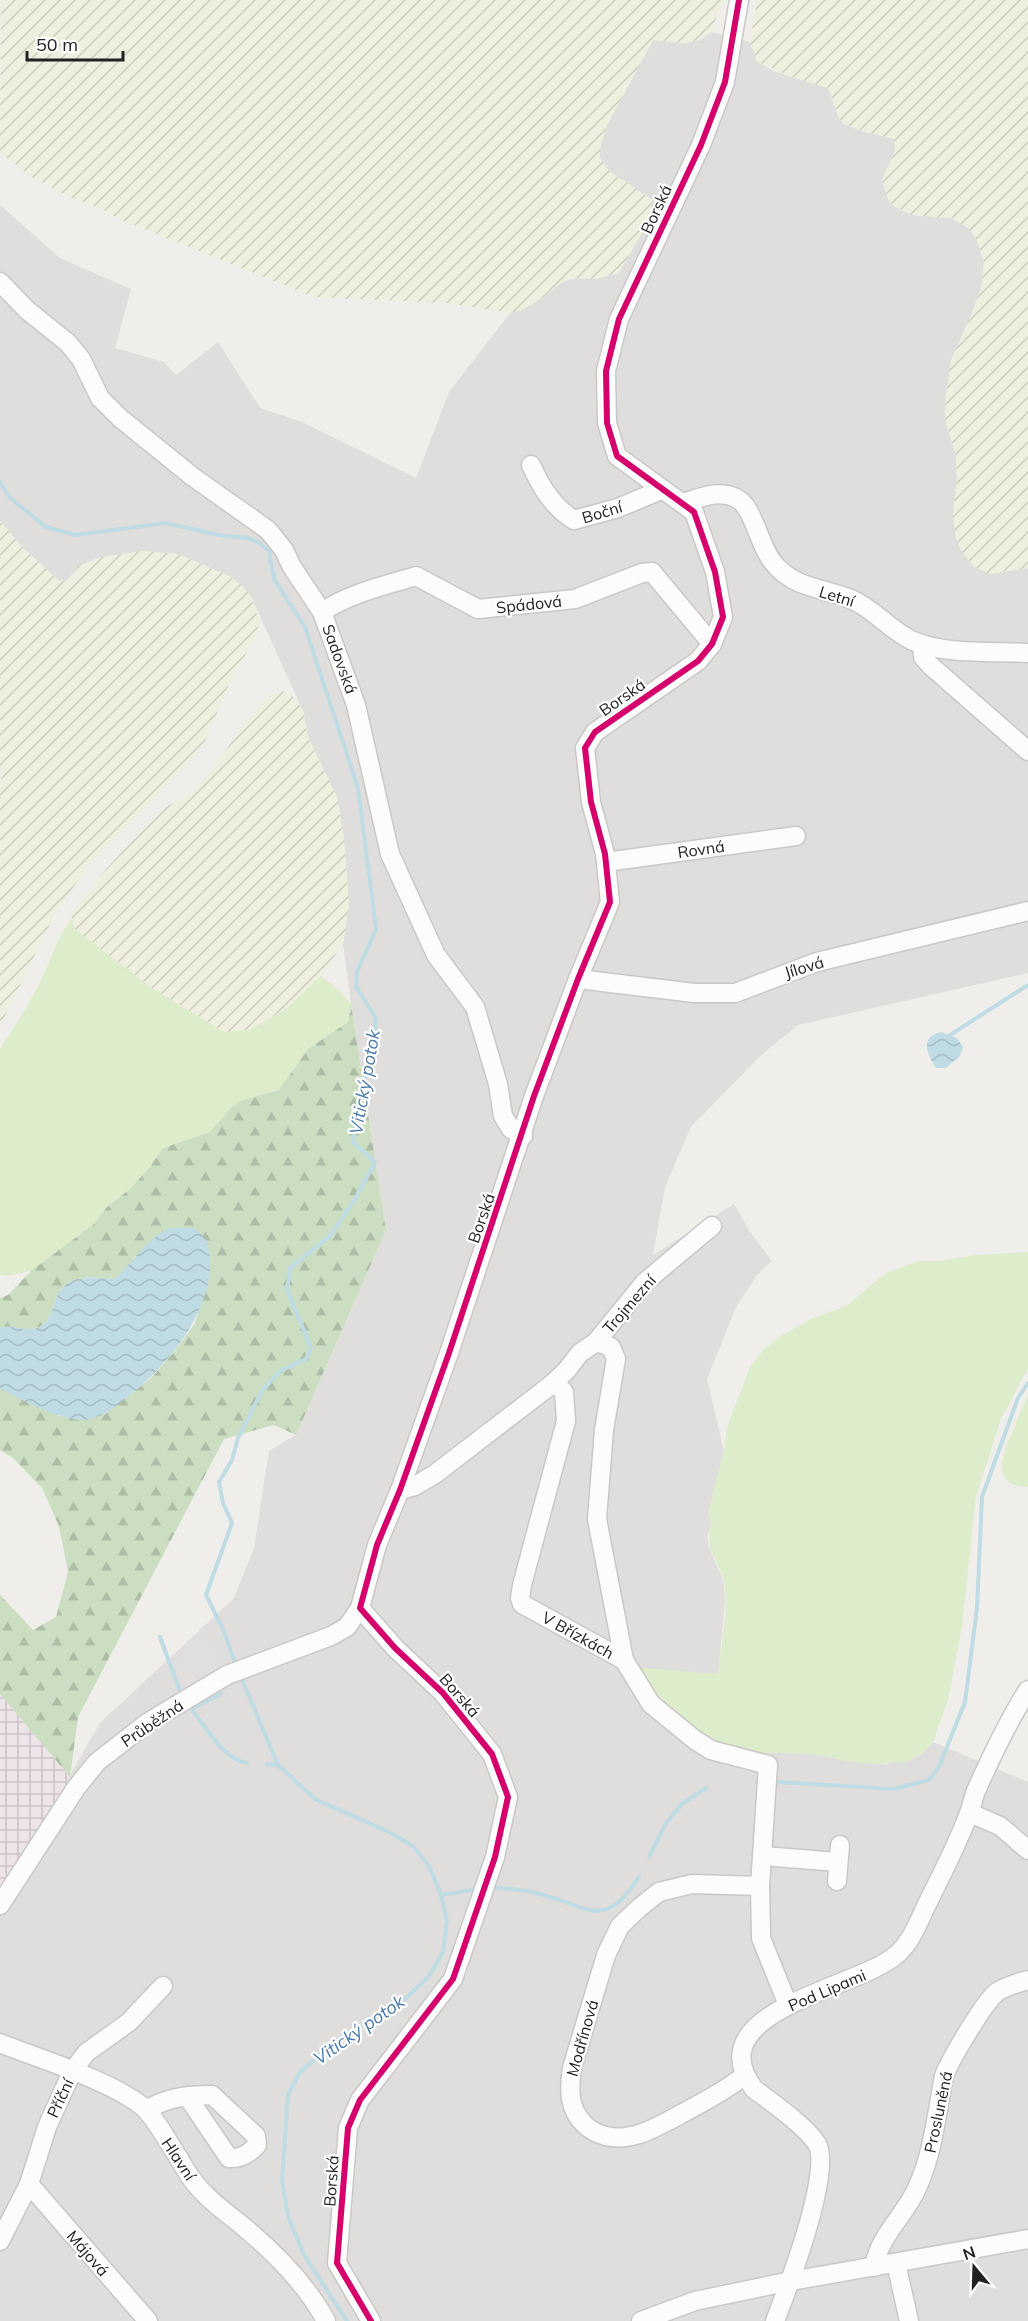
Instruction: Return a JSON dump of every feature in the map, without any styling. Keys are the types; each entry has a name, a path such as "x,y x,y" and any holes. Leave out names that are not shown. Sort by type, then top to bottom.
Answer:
{"street":[{"name":"Borská","path":"371,2321 337,2264 348,2128 360,2100 453,1979 495,1857 508,1797 492,1754 443,1693 395,1648 360,1608 377,1545 400,1490 523,1136 534,1096 610,902 606,862 591,802 585,748 595,732 698,661 712,644 723,617 715,572 694,512 617,456 607,423 606,371 619,319 701,145 725,82 738,0"},
{"name":"Sadovská","path":"0,282 27,310 68,343 81,359 100,398 120,417 193,477 267,530 284,550 292,567 322,612 356,705 390,854 436,955 475,1007 498,1084 502,1116 511,1129 523,1136"},
{"name":"Boční","path":"531,465 540,484 561,512 574,520 618,508 661,490"},
{"name":"Letní","path":"683,502 716,493 736,498 749,510 768,559 784,574 806,587 837,593 866,605 908,638 922,645 942,649 1028,653"},
{"name":"Spádová","path":"322,612 362,593 416,576 478,609 575,599 642,573 652,572 712,644"},
{"path":"922,645 923,657 931,666 1028,751"},
{"name":"Rovná","path":"606,862 796,836"},
{"name":"Jílová","path":"578,979 694,993 735,993 817,962 1028,911"},
{"name":"Trojmezní","path":"551,1385 580,1353 596,1342 645,1282 712,1226"},
{"path":"596,1342 611,1347 616,1359 604,1430 597,1519 624,1660"},
{"path":"400,1490 415,1486 435,1474 551,1385"},
{"name":"V Břízkách","path":"551,1385 558,1386 564,1392 566,1421 520,1598 522,1604 624,1660 651,1704 695,1740 711,1750 768,1765 760,1886 761,1938 788,2005"},
{"name":"Průběžná","path":"0,1905 76,1788 97,1762 147,1723 227,1675 331,1636 348,1627 360,1608"},
{"name":"Pod Lipami","path":"745,2075 741,2061 744,2044 762,2021 788,2005 884,1966 899,1953 911,1936 970,1813 975,1793 1028,1690"},
{"path":"970,1813 1000,1826 1028,1850"},
{"path":"763,1856 839,1854 837,1881"},
{"name":"Modřínová","path":"745,2075 723,2092 651,2129 633,2136 616,2138 590,2130 579,2119 572,2106 569,2087 606,1955 620,1926 659,1892 692,1884 760,1886"},
{"name":"Prosluněná","path":"874,2267 877,2251 908,2208 927,2163 948,2064 991,1997 1005,1988 1028,1980"},
{"name":"Příční","path":"0,2241 29,2184 47,2127 72,2072 86,2053 129,2022 163,1986"},
{"name":"Hlavní","path":"0,2043 112,2088 147,2110 192,2180 204,2194 280,2261 300,2283 326,2321"},
{"path":"745,2075 754,2089 808,2133 817,2144 821,2157 817,2186 790,2281 775,2321"},
{"path":"147,2110 169,2099 187,2096 212,2095 255,2136 257,2145 251,2152 237,2158 229,2158 187,2096"},
{"name":"Májová","path":"29,2184 148,2321"},
{"path":"641,2321 695,2301 790,2281 1028,2239"},
{"path":"896,2263 909,2321"}],"shaded area":[{"path":"711,32 750,42 757,61 773,71 828,88 839,118 844,124 895,139 895,151 882,180 889,201 912,215 951,218 969,228 977,240 984,262 981,288 951,361 945,420 956,455 957,477 990,574 1028,568 1028,973 798,1025 761,1055 691,1127 665,1187 653,1255 734,1204 750,1232 772,1261 757,1275 736,1307 707,1379 724,1451 708,1514 712,1524 707,1536 709,1548 723,1579 725,1601 718,1675 757,1752 813,1754 848,1761 888,1764 921,1754 933,1742 1028,1782 1028,2321 0,2321 0,1896 100,1723 234,1598 254,1548 269,1451 296,1435 386,1230 343,943 349,904 344,840 337,797 308,737 303,711 250,594 231,577 178,554 143,552 78,566 68,580 59,581 22,547 0,521 0,205 60,258 131,289 115,348 164,362 176,375 218,342 260,408 302,422 416,478 449,392 510,313 522,310 562,282 576,278 596,279 619,273 644,229 652,200 608,170 600,158 600,148 607,125 653,40 684,43 700,40"},
{"path":"570,1616 605,1628 601,1640 567,1623"},
{"path":"209,1638 224,1669 190,1691 173,1664"},
{"path":"0,1694 70,1777 0,1896"}],"green space":[{"path":"1,0 723,0 711,32 700,40 684,43 653,40 607,125 600,148 600,158 608,170 652,200 644,229 619,273 596,279 576,278 562,282 522,310 510,313 447,303 314,297 124,221 69,197 30,176 0,152"},
{"path":"757,0 1028,0 1028,568 990,574 974,567 956,539 953,515 957,477 956,455 945,420 946,395 951,361 981,288 984,262 977,240 968,228 952,218 912,215 894,206 889,201 882,180 895,151 894,139 844,124 839,118 828,88 791,77 757,61 750,42"},
{"path":"0,521 22,547 59,581 68,580 78,566 101,557 143,551 178,554 231,577 250,594 259,620 256,636 231,680 204,744 162,791 90,864 56,912 0,1026 0,784 3,772 0,767"},
{"path":"282,691 296,699 303,711 308,737 337,797 344,840 349,904 343,943 321,976 286,1009 249,1030 224,1032 149,986 75,929 71,914 105,870 155,817 166,807 194,792 262,702 269,695"},
{"path":"72,918 75,929 149,986 224,1032 249,1030 286,1009 321,976 340,991 351,1004 348,1022 308,1049 279,1090 243,1100 232,1107 210,1132 163,1148 130,1189 106,1208 94,1224 48,1260 31,1271 7,1276 0,1275 0,1049 35,992 60,937"},
{"path":"351,1004 386,1230 296,1435 274,1425 224,1439 78,1717 70,1777 0,1694 0,1595 33,1630 56,1617 68,1572 59,1526 42,1488 13,1458 0,1450 0,1388 59,1416 93,1417 105,1414 151,1378 174,1352 195,1323 210,1271 135,1256 129,1267 114,1279 87,1278 71,1281 59,1293 47,1321 31,1329 0,1328 0,1298 8,1295 31,1271 94,1224 106,1208 130,1189 150,1167 163,1148 210,1132 232,1107 243,1100 279,1090 308,1049 348,1022"},
{"path":"1028,1252 1028,1368 1001,1419 976,1496 962,1626 948,1700 933,1742 921,1754 907,1762 871,1764 813,1754 757,1752 712,1741 648,1689 632,1667 718,1674 725,1616 725,1592 722,1573 710,1547 709,1533 712,1524 708,1514 724,1451 727,1427 750,1367 764,1349 784,1334 815,1317 846,1306 885,1274 919,1261"},
{"path":"1028,1395 1028,1487 1015,1485 1007,1480 1002,1464 1007,1445"}],"water":[{"path":"941,1032 957,1038 963,1047 960,1056 946,1068 936,1068 928,1052 927,1042 934,1034"},
{"path":"170,1228 195,1228 205,1238 210,1262 208,1282 193,1323 181,1342 153,1375 110,1410 97,1417 81,1420 44,1410 0,1388 0,1328 31,1329 41,1326 49,1319 64,1286 79,1279 114,1279 154,1238"}],"waterway":[{"name":"Vitický potok","path":"0,482 10,498 46,527 76,535 166,523 218,535 247,538 258,542 269,551 274,579 305,627 358,788 376,929 357,972 356,987 376,1018 373,1053 360,1092 353,1142 375,1162 355,1199 330,1236 290,1268 287,1290 311,1348 306,1359 280,1371 262,1391 238,1438 232,1460 219,1482 223,1503 232,1523 206,1595 223,1629 235,1663"},
{"path":"950,1035 1028,985"},
{"path":"777,1782 894,1789 929,1780 939,1767 965,1702 977,1608 982,1497 1018,1398 1028,1383"},
{"path":"160,1637 181,1694"},
{"name":"Vitický potok","path":"241,1677 278,1765 315,1799 391,1833 413,1846 429,1866 441,1895 447,1921 443,1952 429,1976 405,1999 336,2041 300,2072 288,2095 282,2181 288,2216 304,2255 347,2321"},
{"path":"191,1709 221,1694"},
{"path":"187,1704 229,1755 247,1763"},
{"path":"267,1764 278,1765"},
{"path":"649,1857 666,1823 682,1804 706,1788"},
{"path":"490,1887 531,1892 582,1908 604,1910 615,1905 639,1877"},
{"path":"442,1895 477,1889"}],"cycle path":[{"path":"371,2321 337,2263 348,2128 360,2100 453,1979 495,1857 508,1797 492,1754 443,1693 395,1648 360,1608 377,1545 400,1490 449,1353 534,1096 610,902 605,854 591,802 585,748 595,732 698,661 712,644 723,617 715,572 694,512 617,456 607,423 606,371 619,319 701,145 725,82 739,0"}]}
